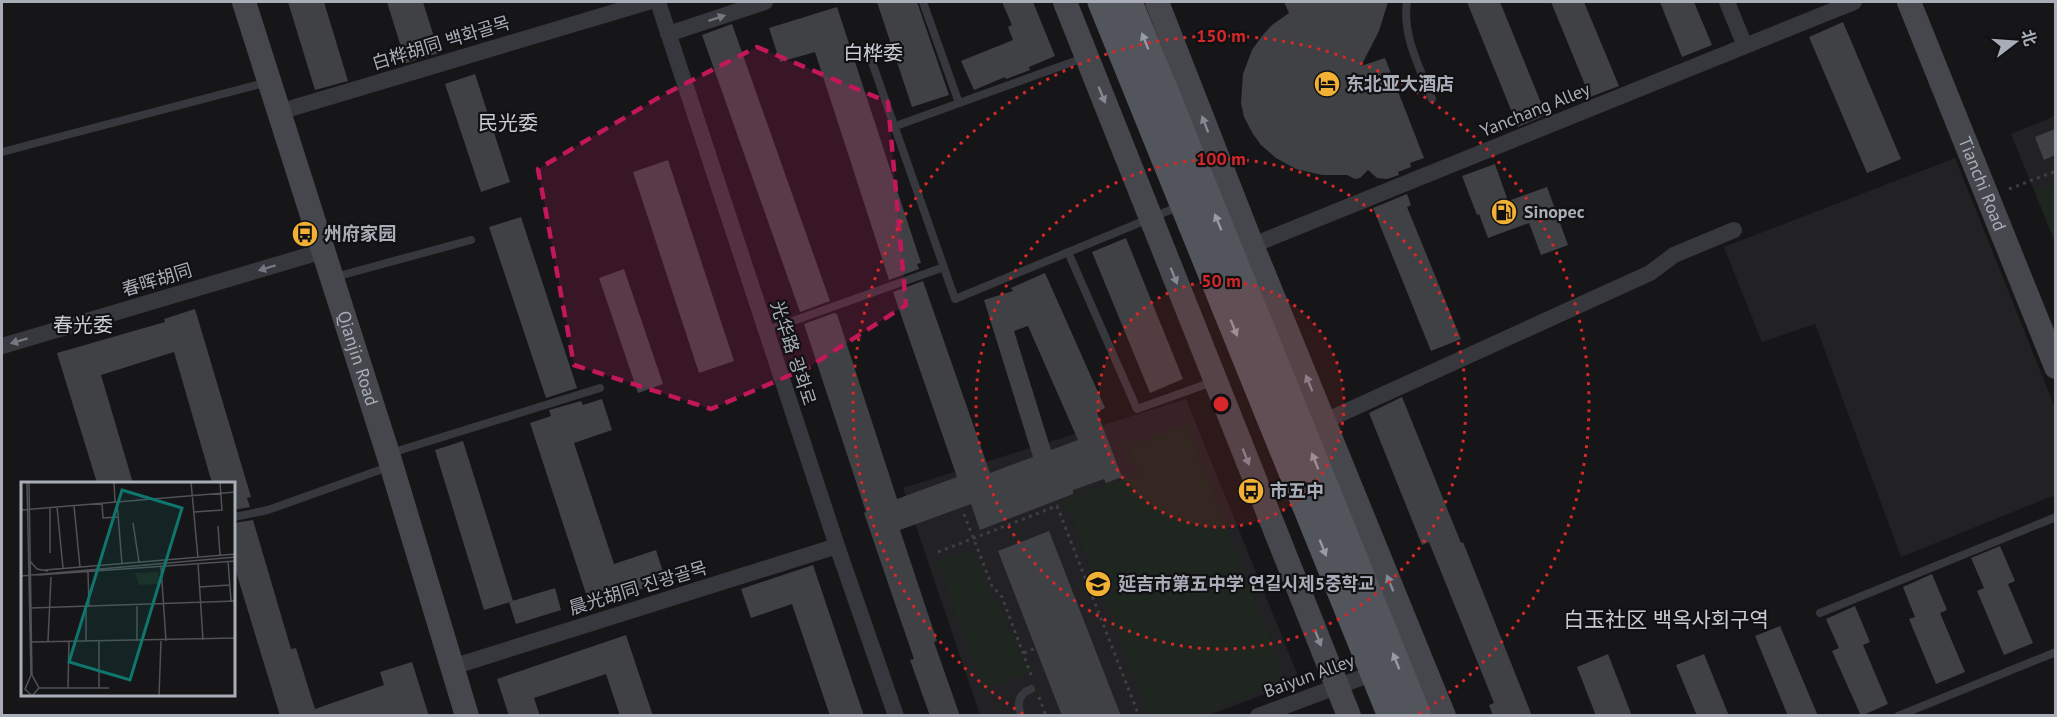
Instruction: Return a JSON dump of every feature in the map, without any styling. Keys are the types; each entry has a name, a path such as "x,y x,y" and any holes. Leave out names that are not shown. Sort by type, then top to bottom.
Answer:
{"main road":[{"path":"1101,2 1391,716"},
{"path":"1129,2 1241,249 1419,716"}],"street":[{"name":"Qianjin Road","path":"244,2 389,460 467,716"},
{"name":"白桦胡同 백화골목","path":"279,112 648,2"},
{"name":"光华路 광화로","path":"658,2 765,331 896,716"},
{"path":"668,34 765,2"},
{"path":"1065,2 1349,716"},
{"path":"1158,2 1241,249 1325,421 1444,716"},
{"path":"1727,2 1745,46"},
{"name":"Yanchang Alley","path":"1241,249 1854,2"},
{"name":"Tianchi Road","path":"1909,2 2055,367"},
{"path":"1325,421 1650,273 1674,255 1734,230"},
{"name":"春晖胡同","path":"2,346 323,251"},
{"name":"晨光胡同 진광골목","path":"452,667 837,546"},
{"name":"Baiyun Alley","path":"1258,716 1374,673"}],"lane":[{"path":"923,2 959,103"},
{"path":"1407,2 1408,36 1432,99"},
{"path":"867,48 955,298 1184,204"},
{"path":"894,127 1087,57"},
{"path":"2,152 270,81"},
{"path":"331,278 471,240"},
{"path":"1068,252 1137,409 1216,381"},
{"path":"765,331 944,267"},
{"path":"236,517 268,510 389,460 600,388"},
{"path":"1820,613 2055,517"},
{"path":"1898,716 2055,652"},
{"path":"1020,716 1018,700 1025,691 1035,689"}],"path":[{"path":"2009,189 2055,171"},
{"path":"938,552 1057,506 1139,716"},
{"path":"964,514 992,586 1002,597 1046,716"},
{"path":"1023,653 1036,648"}],"highlighted area":[{"path":"757,47 888,102 906,305 809,367 711,409 574,365 538,169 663,95"}],"shaded area":[{"path":"2055,116 2055,242 2011,134"},
{"path":"1955,158 2055,408 2055,495 1901,557 1815,324 1762,342 1724,247"},
{"path":"2055,184 2055,242 2035,192"},
{"name":"延吉市第五中学 연길시제5중학교","path":"1186,399 1300,681 1209,715 980,715 903,488"},
{"path":"1187,424 1286,681 1198,715 1149,715 1065,501 1137,473 1128,447"},
{"path":"974,550 988,588 998,601 1030,672 983,690 938,562"}],"building":[{"path":"288,2 324,2 348,81 315,90"},
{"path":"387,2 423,2 439,53 406,63"},
{"path":"877,2 917,2 949,95 912,107"},
{"path":"1002,2 1033,2 1055,56 1029,67 1030,70 1006,79 1005,77 974,90 961,61 1013,40 1008,27 1012,25"},
{"path":"1284,2 1388,2 1379,31 1361,66 1385,58 1424,158 1410,163 1411,167 1387,179 1377,178 1368,170 1360,178 1355,179 1347,175 1322,175 1296,169 1276,158 1261,145 1244,117 1241,103 1243,74 1252,50 1262,36 1272,25 1289,13"},
{"path":"1467,2 1500,2 1546,115 1518,127"},
{"path":"1551,2 1584,2 1619,86 1590,97"},
{"path":"1660,2 1694,2 1712,45 1682,57"},
{"path":"837,7 921,263 917,264 919,269 889,280 815,52 780,62 769,28"},
{"path":"1843,22 1901,159 1867,173 1809,37"},
{"path":"732,24 830,301 800,312 702,35"},
{"path":"475,74 510,182 481,192 445,84"},
{"path":"2055,129 2055,155 2044,160 2035,137"},
{"path":"668,160 734,361 699,373 633,172"},
{"path":"1495,164 1508,201 1547,187 1568,245 1541,255 1529,223 1488,238 1462,176"},
{"path":"1407,194 1411,205 1407,207 1461,339 1431,351 1373,208"},
{"path":"521,217 577,388 546,398 489,227"},
{"path":"1126,238 1183,379 1150,393 1092,252"},
{"path":"624,269 663,384 638,393 599,278"},
{"path":"1045,273 1105,408 1097,412 1122,477 1106,483 1104,479 1073,490 1073,494 980,530 971,504 900,530 937,641 934,642 960,716 930,716 910,660 914,659 864,513 866,512 804,324 834,313 837,314 897,499 957,477 893,292 923,281 990,473 1033,457 984,300 1013,291 1011,288","holes":["1028,326 1078,440 1051,450 1014,331"]},
{"path":"195,309 251,497 247,498 250,507 236,510 236,482 212,482 174,352 101,375 133,482 97,482 57,353 165,322 164,319"},
{"path":"1402,397 1532,716 1493,716 1489,705 1494,703 1429,542 1422,545 1369,413"},
{"path":"602,399 612,430 574,443 614,564 656,550 666,581 590,606 530,423 551,416 549,410 581,401 583,405"},
{"path":"463,441 513,601 484,610 435,450"},
{"path":"253,520 291,649 296,648 315,709 384,685 380,672 412,662 429,716 280,716 236,572 236,523"},
{"path":"1049,531 1121,716 1062,716 998,551"},
{"path":"2000,546 2015,581 2008,584 2033,643 2004,655 1977,591 1984,588 1971,558"},
{"path":"813,565 864,716 830,716 792,604 751,618 741,589"},
{"path":"1932,574 1947,610 1940,613 1965,672 1936,684 1909,619 1915,617 1903,587"},
{"path":"555,588 561,610 516,624 509,602"},
{"path":"1855,606 1870,642 1863,645 1888,704 1861,716 1832,651 1839,648 1826,619"},
{"path":"1780,626 1818,716 1788,716 1755,636"},
{"path":"626,635 653,716 620,716 606,674 534,698 540,716 509,716 497,679"},
{"path":"1608,654 1632,716 1596,716 1577,667"},
{"path":"1704,654 1729,716 1697,716 1676,665"}],"place":[{"name":"东北亚大酒店","path":"1327,84"},
{"name":"Sinopec","path":"1504,212"},
{"name":"州府家园","path":"305,234"},
{"name":"市五中","path":"1251,491"},
{"name":"延吉市第五中学 연길시제5중학교","path":"1098,584"}],"district":[{"name":"白桦委","path":"873,53"},
{"name":"民光委","path":"508,123"},
{"name":"春光委","path":"83,325"},
{"name":"白玉社区 백옥사회구역","path":"1666,620"}]}
